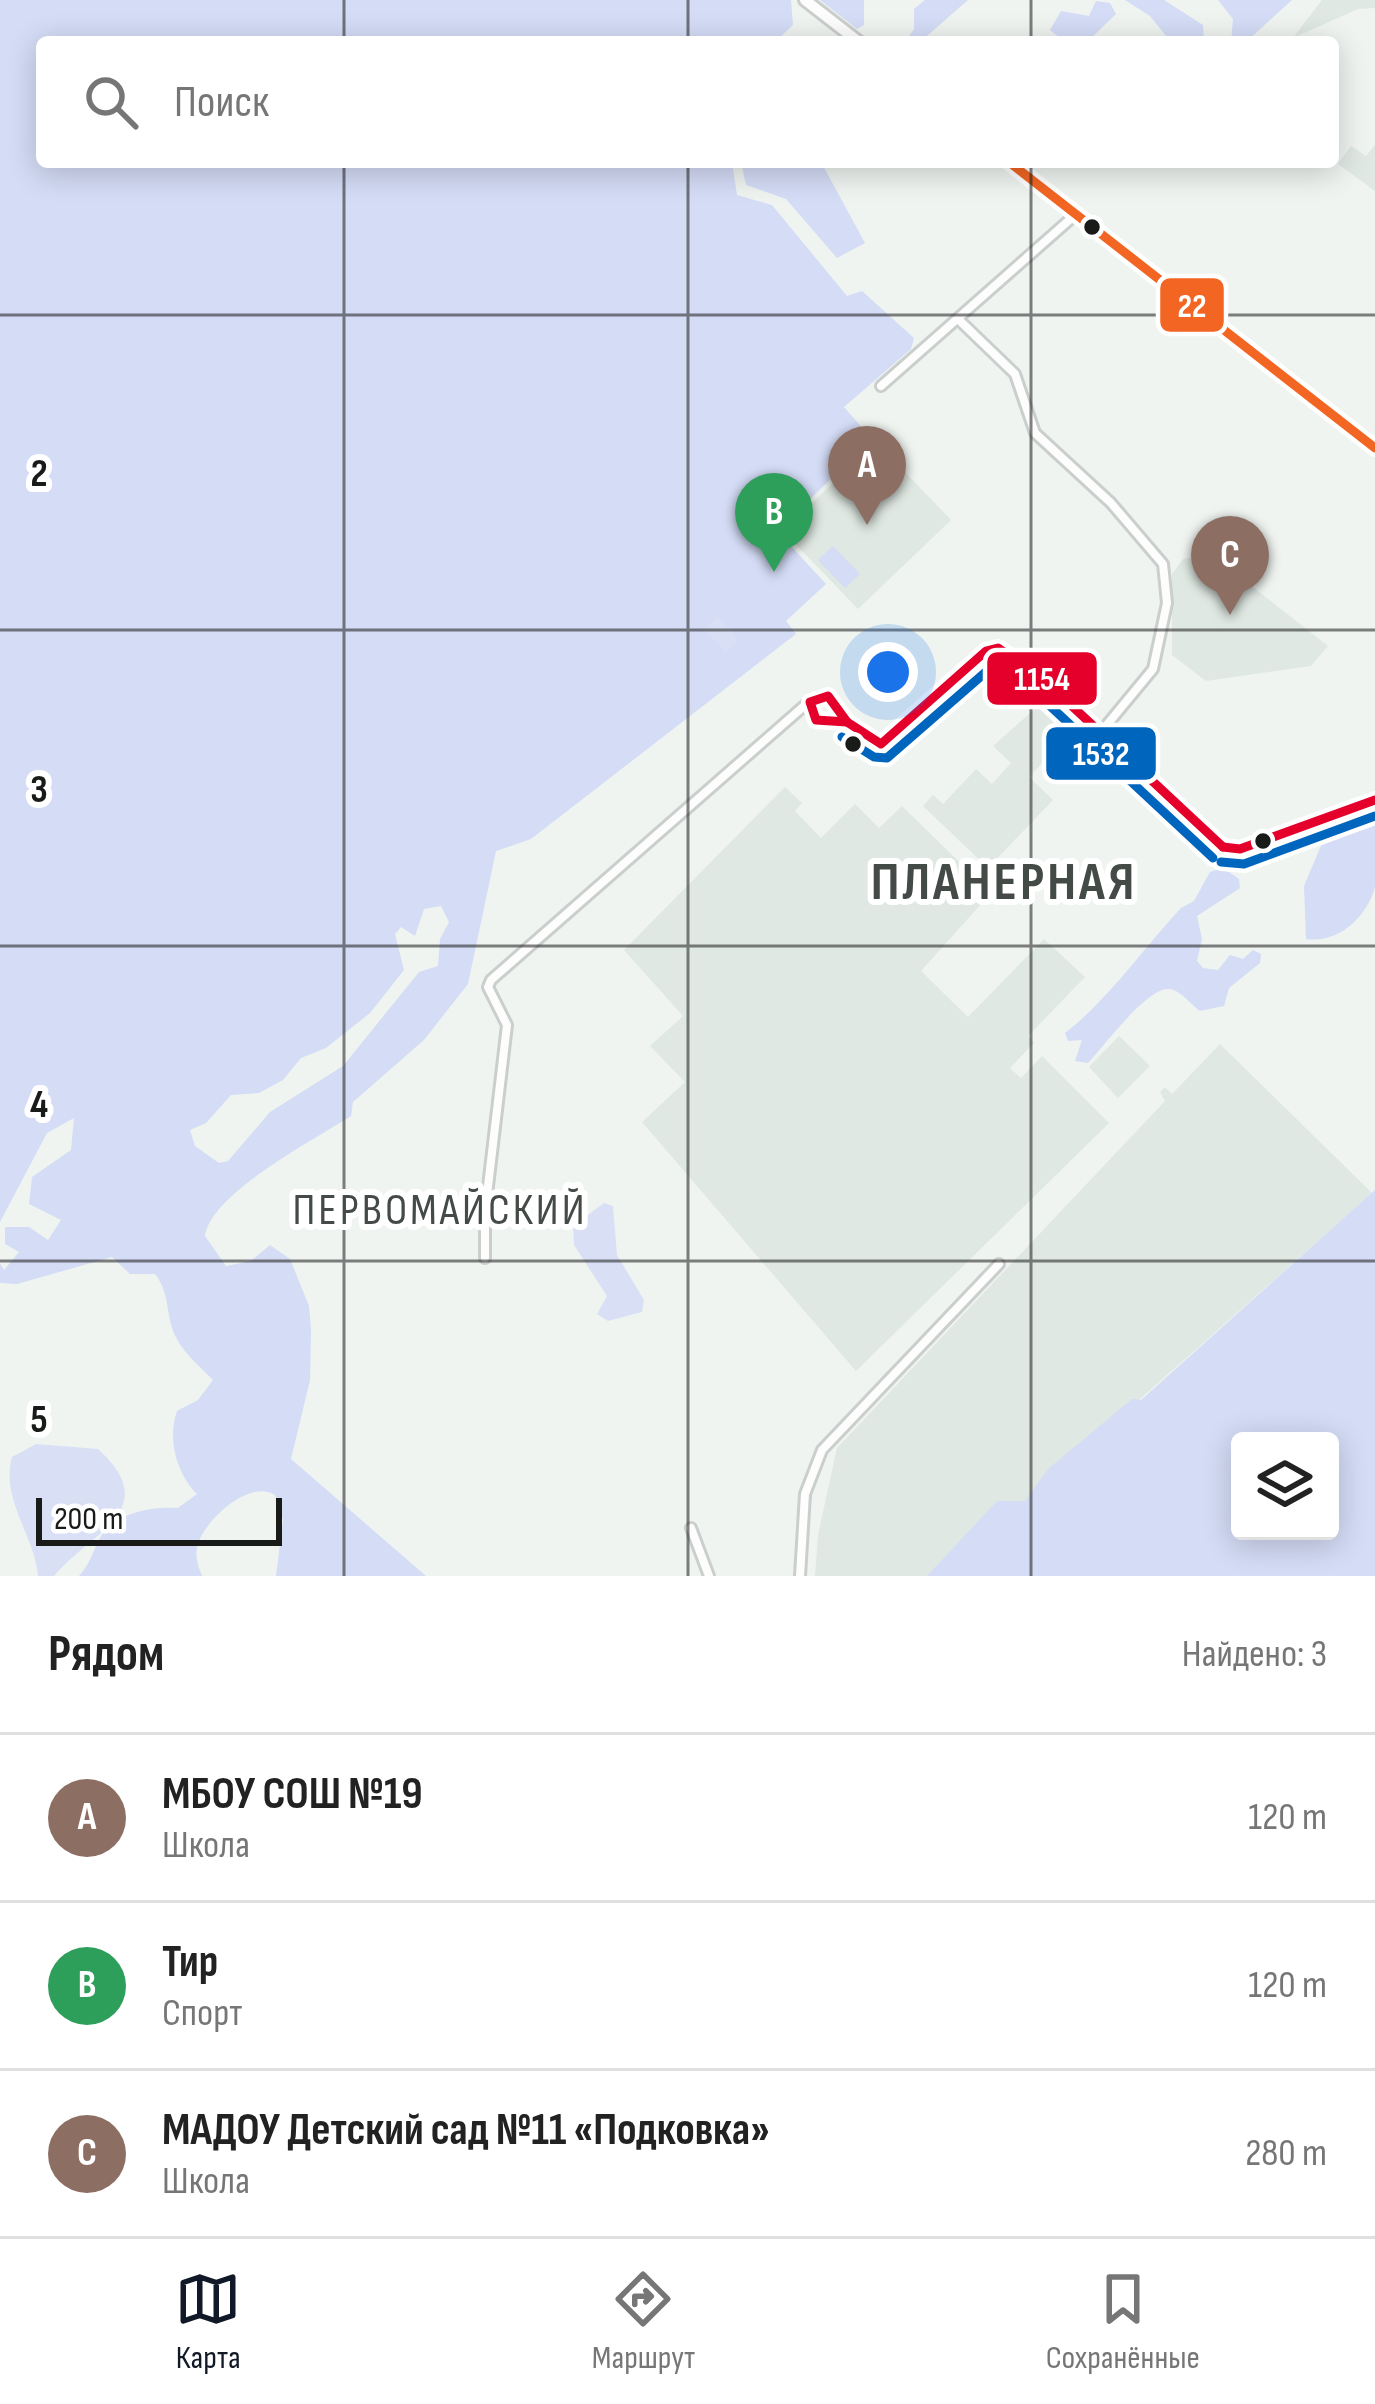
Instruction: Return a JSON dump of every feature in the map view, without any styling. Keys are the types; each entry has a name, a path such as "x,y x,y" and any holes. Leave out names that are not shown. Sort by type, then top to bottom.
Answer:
{"main road":[{"path":"805,0 851,36"},
{"path":"1017,168 1375,448"}],"street":[{"path":"881,386 1075,214"},
{"path":"958,319 1015,374 1035,433 1111,503 1163,564 1167,603 1154,669 1101,732"},
{"path":"485,1258 485,1212 507,1024 488,987 491,980 813,698 824,695 834,702 847,722 876,744 888,741 986,651 998,648 1012,654 1101,732 1222,847 1240,849 1375,800"},
{"path":"810,714 813,698"},
{"path":"828,720 834,702"},
{"path":"795,713 847,722"},
{"path":"800,1576 805,1494 822,1450 999,1264"},
{"path":"692,1528 709,1576"}],"shaded area":[{"path":"0,0 791,0 793,25 781,36 36,36 36,168 733,168 737,195 772,205 847,296 862,291 914,338 911,349 844,407 872,439 777,531 826,584 786,621 796,634 531,839 496,851 468,984 424,1040 353,1102 351,1116 244,1185 211,1219 205,1236 226,1266 251,1261 270,1245 290,1259 309,1306 310,1380 291,1459 426,1576 276,1576 283,1520 275,1495 264,1491 240,1498 207,1527 196,1552 202,1576 79,1576 103,1533 118,1520 148,1509 178,1508 197,1494 176,1456 174,1422 177,1411 198,1400 213,1380 178,1341 155,1274 130,1274 112,1257 17,1284 0,1283 0,1263 4,1270 19,1252 5,1244 5,1227 29,1227 48,1240 61,1220 29,1204 32,1177 71,1150 74,1118 47,1133 0,1222","holes":["441,906 449,922 440,939 438,966 419,972 343,1066 270,1112 228,1161 219,1163 195,1146 190,1130 206,1123 231,1095 259,1093 283,1080 301,1058 326,1048 370,1013 404,970 395,934 401,927 415,936 424,909"]},
{"path":"820,0 864,0 864,25 857,29"},
{"path":"925,0 968,0 927,36 909,36 914,9"},
{"path":"1125,0 1164,0 1203,25 1204,36 1166,36 1150,16"},
{"path":"1218,0 1292,0 1253,36 1232,36 1233,19"},
{"path":"1322,0 1375,0 1375,8 1358,9 1295,36"},
{"path":"1096,1 1110,3 1116,14 1093,36 1058,36 1050,30 1061,11 1089,16"},
{"path":"1375,145 1375,191 1339,165 1351,146 1366,156"},
{"path":"742,168 824,168 865,243 837,258 786,199 746,185"},
{"path":"876,442 951,520 858,609 783,531"},
{"path":"833,546 860,574 845,588 818,560"},
{"path":"1212,555 1328,646 1311,666 1206,681 1172,655 1172,574 1183,559"},
{"path":"718,616 739,640 725,653 704,629"},
{"path":"1037,707 1068,736 1029,777 1053,800 988,868 923,806 933,795 943,804 976,769 992,784 1011,763 993,746"},
{"path":"785,787 802,803 795,811 821,838 855,804 879,828 902,806 991,893 921,971 968,1017 1044,939 1085,977 1028,1036 1034,1043 1010,1068 1021,1078 1042,1056 1109,1123 856,1371 642,1122 685,1082 650,1046 683,1016 624,950"},
{"path":"1375,819 1371,898 1340,933 1306,939 1304,886 1323,841"},
{"path":"1223,868 1239,879 1240,888 1197,916 1202,939 1197,961 1203,968 1218,970 1230,955 1243,959 1253,950 1261,954 1260,963 1229,988 1224,1006 1200,1011 1177,992 1159,991 1137,1008 1088,1063 1075,1061 1082,1040 1068,1041 1065,1033 1110,990 1181,908 1194,901 1210,872"},
{"path":"1119,1036 1150,1066 1118,1098 1089,1067"},
{"path":"1220,1044 1372,1193 941,1576 815,1576 818,1535 837,1448 1165,1101 1160,1092 1165,1087 1172,1094"},
{"path":"1375,1190 1375,1576 927,1576 997,1501 1025,1501 1048,1469 1132,1399 1141,1400"},
{"path":"604,1203 613,1206 617,1255 644,1300 642,1312 608,1321 597,1314 607,1296 574,1245 573,1226"},
{"path":"36,1444 98,1449 117,1470 124,1488 115,1519 54,1576 38,1576 11,1487 12,1457"}],"transit line":[{"name":"22","path":"1017,168 1375,448"},
{"name":"1154","path":"847,722 881,744 986,651 998,648 1043,679 1223,847"},
{"name":"1532","path":"842,737 874,757 887,758 995,664 1034,691 1213,858"},
{"name":"1154","path":"828,696 847,722 816,720 810,702 828,696"},
{"name":"1154","path":"1223,847 1240,849 1375,800"},
{"name":"1532","path":"1221,862 1244,864 1375,816"}],"place":[{"name":"МБОУ СОШ №19","path":"867,525"},
{"name":"Тир","path":"774,572"},
{"name":"МАДОУ Детский сад №11 «Подковка»","path":"1230,615"}],"district":[{"name":"ПЛАНЕРНАЯ","path":"1004,882"},
{"name":"ПЕРВОМАЙСКИЙ","path":"440,1210"}]}
